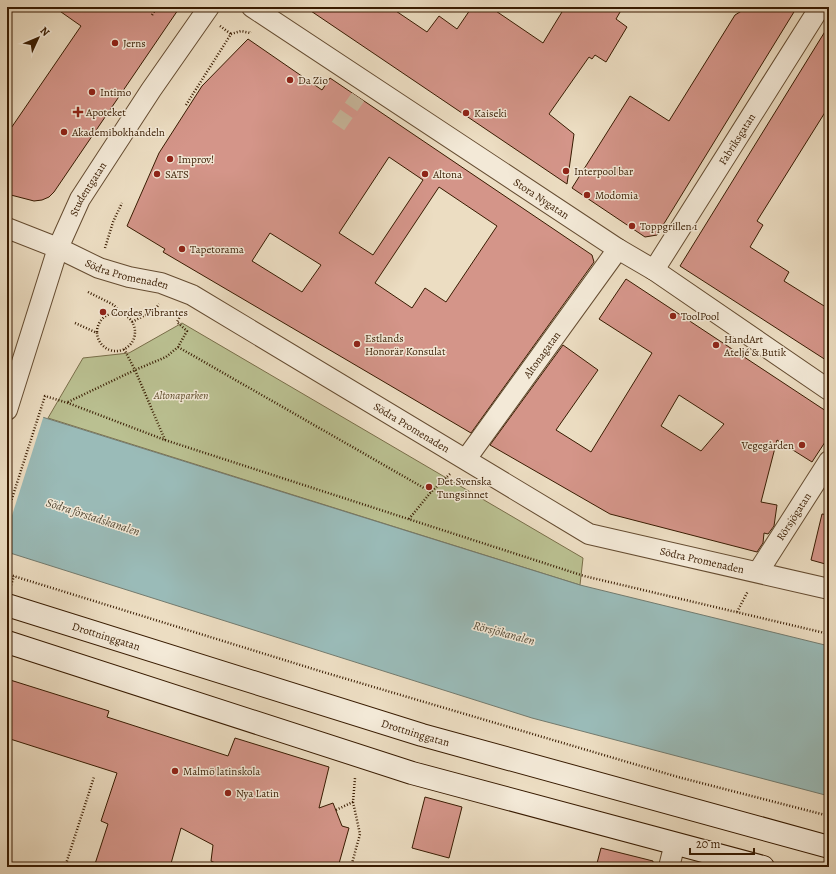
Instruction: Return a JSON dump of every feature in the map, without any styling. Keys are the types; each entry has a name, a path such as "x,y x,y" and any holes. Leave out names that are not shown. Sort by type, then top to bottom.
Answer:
{"main road":[{"name":"Drottninggatan","path":"7,604 422,735 829,847"},
{"path":"7,642 412,773 763,867"}],"street":[{"name":"Studentgatan","path":"9,402 58,248 80,199 209,7"},
{"name":"Fabriksgatan","path":"654,270 820,7"},
{"name":"Stora Nygatan","path":"258,11 618,249 654,270 829,390"},
{"name":"Södra Promenaden","path":"7,228 58,248 99,268 129,277 161,283 192,295 589,534 829,589"},
{"name":"Altonagatan","path":"466,460 618,249"},
{"name":"Rörsjögatan","path":"758,572 829,461"},
{"path":"669,867 675,843"}],"path":[{"path":"152,15 157,7"},
{"path":"186,105 231,34 240,31 250,33 258,11"},
{"path":"99,268 113,222 122,203"},
{"path":"132,322 155,310 170,287"},
{"path":"88,292 114,305 121,314"},
{"path":"68,403 135,370 166,357 178,346 187,331 177,322 192,295"},
{"path":"110,314 121,314 132,322 135,334 130,345 119,351 112,351 106,348 99,339 97,333 98,327 100,322 110,314"},
{"path":"76,323 97,333"},
{"path":"178,346 431,492"},
{"path":"124,349 135,370 165,440"},
{"path":"7,514 45,396 68,403 165,440 584,576 829,634"},
{"path":"409,519 431,492 466,460"},
{"path":"7,574 323,672 671,775 829,816"},
{"path":"351,867 360,834 353,802 356,774"},
{"path":"65,867 94,777"},
{"path":"336,810 353,802"}],"green space":[{"name":"Altonaparken","path":"182,323 583,558 580,585 48,418 83,358 129,353"}],"water":[{"path":"7,406 580,585 829,646 829,796 532,718 7,552"}],"pier":[{"path":"7,404 44,415 7,531"}],"building":[{"path":"54,7 180,7 54,192 49,197 34,201 7,194 7,134 81,26"},
{"path":"305,7 390,7 427,32 439,16 457,29 472,7 490,7 543,43 565,7 623,7 616,19 627,27 606,62 595,55 592,59 589,57 549,114 574,134 567,184"},
{"path":"748,7 797,7 657,235 645,237 572,188 630,96 669,121 735,15"},
{"path":"829,25 829,106 757,221 763,225 750,247 789,272 784,281 829,309 829,362 680,266"},
{"path":"248,39 322,90 330,78 592,255 594,262 471,433 163,252 165,249 127,226 159,153 202,86","holes":["389,157 423,180 373,255 339,233","439,187 497,226 446,302 425,288 412,308 375,283","270,233 321,265 302,292 252,261"]},
{"path":"626,279 829,413 829,436 812,462 777,440 761,502 777,505 774,526 768,534 764,533 763,543 757,552 610,514 490,445 563,345 598,370 556,430 591,452 652,353 599,319","holes":["679,395 724,424 701,451 661,426"]},
{"path":"822,514 829,515 829,565 811,560"},
{"name":"Malmö latinskola","path":"7,679 109,711 107,717 228,756 235,738 329,767 319,808 333,803 342,826 349,828 338,867 223,867 211,861 213,845 181,828 170,867 94,867 108,824 101,821 117,773 7,738"},
{"path":"425,797 462,807 449,858 412,848"},
{"path":"601,848 653,861 653,867 596,867"}],"tunnel":[{"path":"338,126 358,97"}],"place":[{"name":"Jerns","path":"115,43"},
{"name":"Da Zio","path":"290,80"},
{"name":"Intimo","path":"92,92"},
{"name":"Apoteket","path":"78,112"},
{"name":"Kaiseki","path":"466,113"},
{"name":"Akademibokhandeln","path":"64,132"},
{"name":"Improv!","path":"170,159"},
{"name":"Interpool bar","path":"566,171"},
{"name":"SATS","path":"157,174"},
{"name":"Altona","path":"425,174"},
{"name":"Modomia","path":"587,195"},
{"name":"Toppgrillen 1","path":"632,226"},
{"name":"Tapetorama","path":"182,249"},
{"name":"Cordes Vibrantes","path":"103,312"},
{"name":"ToolPool","path":"673,316"},
{"name":"Estlands Honorär Konsulat","path":"357,344"},
{"name":"HandArt Ateljé & Butik","path":"716,345"},
{"name":"Vegegården","path":"802,445"},
{"name":"Det Svenska Tungsinnet","path":"429,487"},
{"name":"Malmö latinskola","path":"175,771"},
{"name":"Nya Latin","path":"228,793"}],"water label":[{"name":"Södra förstadskanalen","path":"93,517"},
{"name":"Rörsjökanalen","path":"504,633"}]}
